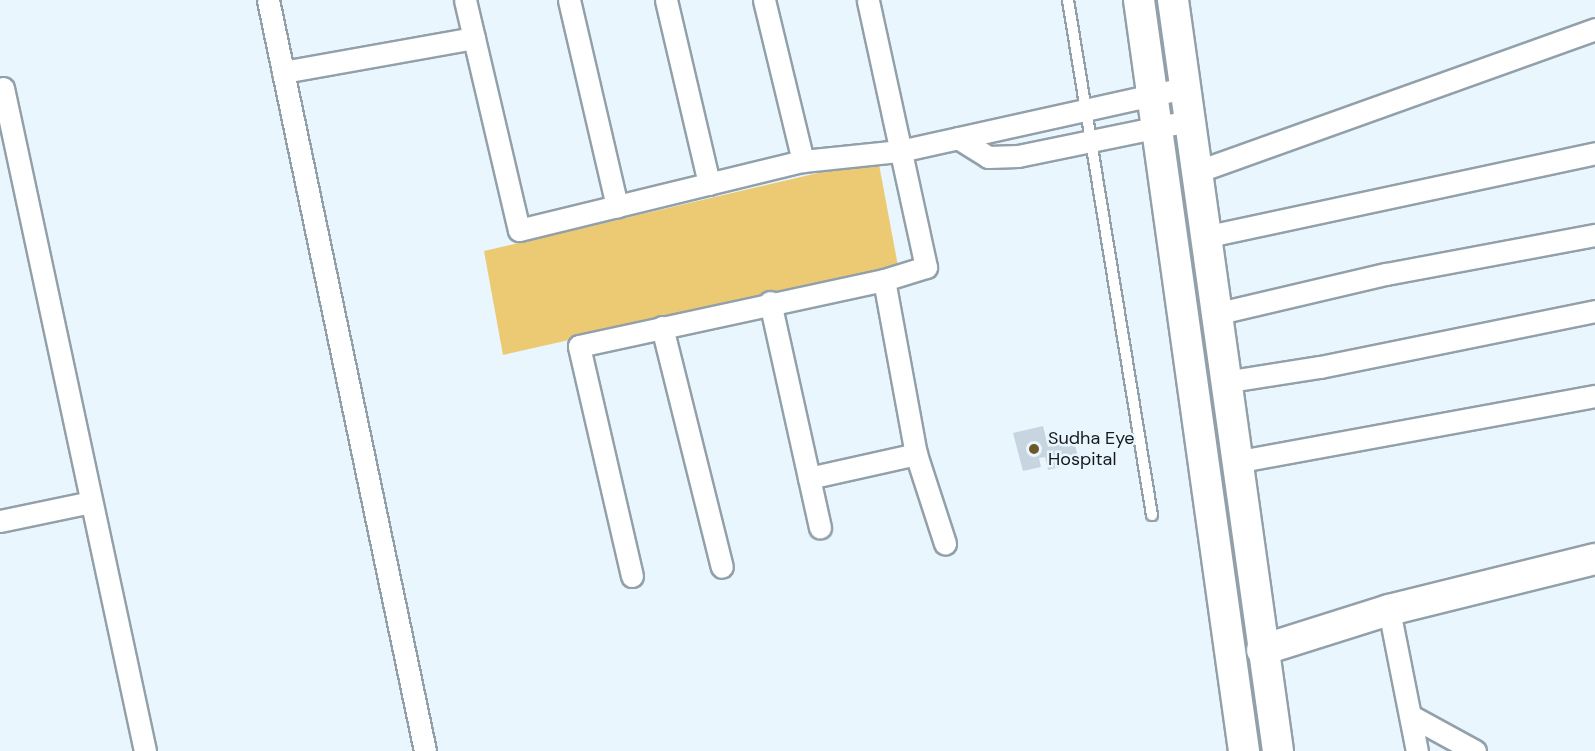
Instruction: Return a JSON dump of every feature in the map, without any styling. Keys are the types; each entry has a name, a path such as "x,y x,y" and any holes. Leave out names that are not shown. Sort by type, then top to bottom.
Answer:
{"main road":[{"path":"1139,0 1154,94 1244,751"},
{"path":"1173,0 1235,462 1278,751"},
{"path":"1262,650 1389,610 1595,559"}],"street":[{"path":"268,0 425,751"},
{"path":"465,0 519,230 803,161 900,151 1184,88"},
{"path":"568,0 617,206"},
{"path":"666,0 708,184"},
{"path":"764,0 803,161"},
{"path":"632,576 579,346 770,302 884,280 926,267 868,0"},
{"path":"1196,172 1595,29"},
{"path":"283,72 474,38"},
{"path":"3,88 145,751"},
{"path":"958,138 988,157 1018,156 1189,121"},
{"path":"1204,237 1595,153"},
{"path":"1215,314 1386,274 1595,235"},
{"path":"884,280 916,454 945,543"},
{"path":"770,302 820,528"},
{"path":"1224,382 1320,367 1595,311"},
{"path":"662,327 722,567"},
{"path":"1235,462 1595,396"},
{"path":"809,478 916,454"},
{"path":"0,521 91,502"},
{"path":"1389,610 1418,751"},
{"path":"1411,716 1475,751"}],"lane":[{"path":"1068,0 1084,110 1152,515"}],"shaded area":[{"path":"878,159 898,266 503,355 484,251"}],"building":[{"path":"1043,426 1048,447 1074,440 1079,462 1048,470 1045,457 1039,458 1041,467 1023,471 1013,433"}],"place":[{"name":"Sudha Eye Hospital","path":"1034,449"}]}
